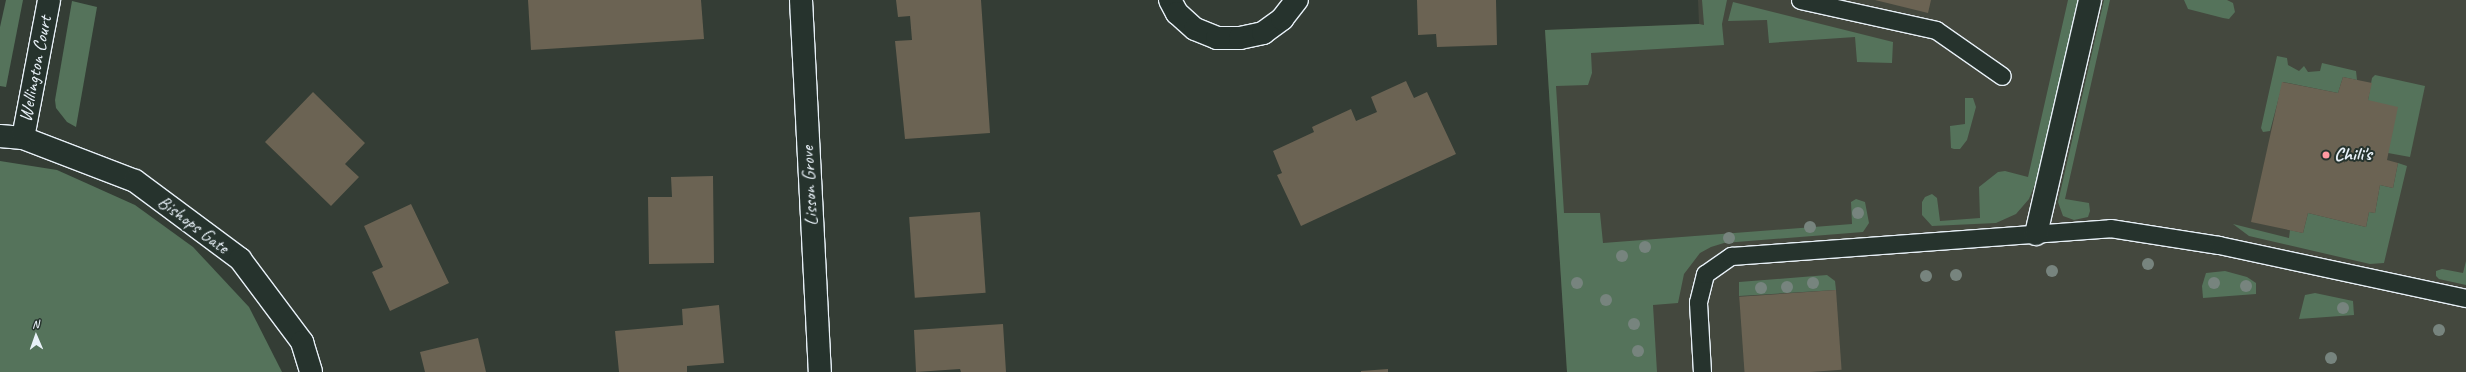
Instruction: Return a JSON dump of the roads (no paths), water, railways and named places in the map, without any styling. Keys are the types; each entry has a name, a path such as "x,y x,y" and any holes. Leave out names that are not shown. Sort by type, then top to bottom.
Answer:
{"street":[{"name":"Wellington Court","path":"23,138 50,0"},
{"name":"Lisson Grove","path":"800,0 820,372"},
{"path":"1170,0 1177,13 1195,29 1217,38 1240,38 1263,33 1282,20 1296,0"},
{"path":"2036,234 2090,0"},
{"name":"Bishops Gate","path":"0,136 23,138 135,181 240,260 302,342 311,372"}],"lane":[{"path":"1800,0 1936,30 2002,76"},
{"path":"1702,372 1698,302 1705,274 1731,256 2110,228 2219,245 2466,298"}],"place":[{"name":"Chili's","path":"2326,155"}]}
